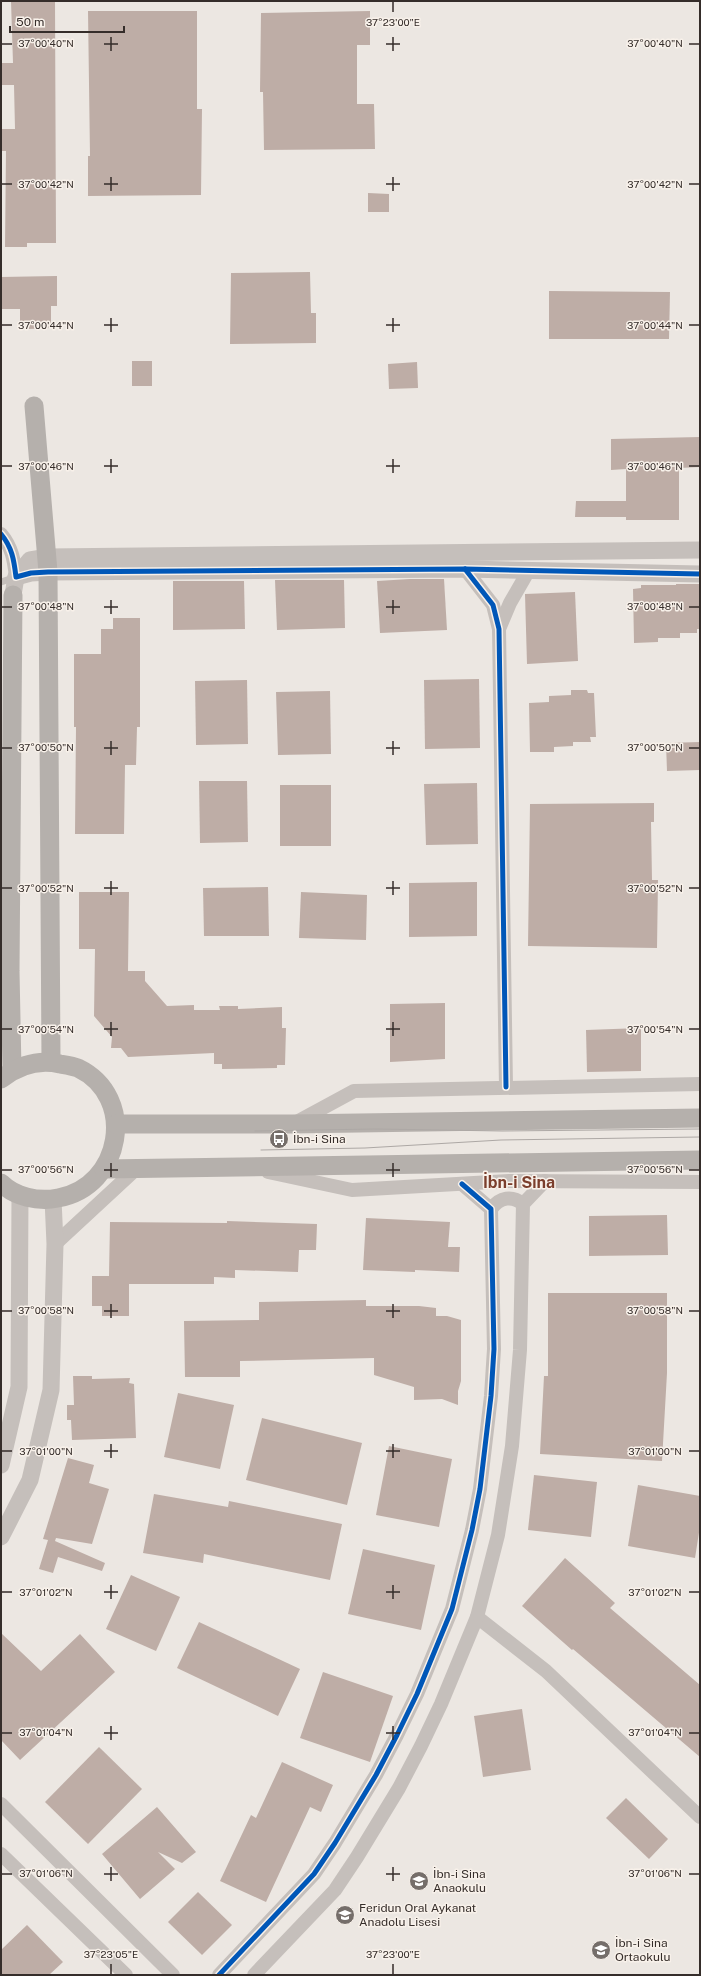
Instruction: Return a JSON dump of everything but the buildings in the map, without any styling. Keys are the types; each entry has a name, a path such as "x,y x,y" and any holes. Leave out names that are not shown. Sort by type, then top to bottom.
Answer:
{"main road":[{"path":"34,406 48,564 51,1062"},
{"path":"1,1182 25,1197 47,1200 70,1196 89,1186 104,1169 112,1152 116,1124 110,1102 97,1082 78,1068 51,1062 32,1062 6,1075 10,585"},
{"path":"116,1124 292,1124 700,1118"},
{"path":"104,1169 700,1160"}],"street":[{"path":"1,534 12,553 10,585"},
{"path":"48,564 700,550"},
{"path":"10,585 30,560 48,564 529,570 700,574"},
{"path":"465,570 493,605 499,629 506,1087"},
{"path":"499,629 510,603 529,570"},
{"path":"292,1124 354,1091 700,1084"},
{"path":"242,1166 352,1190 545,1181 700,1182"},
{"path":"55,1244 136,1169"},
{"path":"254,1975 335,1890 366,1843 421,1746 450,1683 477,1618 498,1535 512,1446 520,1350 523,1204 545,1181"},
{"path":"462,1184 491,1209"},
{"path":"1,1465 20,1387 20,1194"},
{"path":"219,1975 314,1874 335,1842 376,1775 397,1735 420,1686 452,1609 472,1530 480,1489 491,1396 494,1349 491,1209 499,1200 505,1198 512,1198 523,1204"},
{"path":"1,1537 30,1480 51,1390 55,1244 53,1199"},
{"path":"477,1618 546,1671 700,1817"},
{"path":"1,1804 173,1975"},
{"path":"1,1854 126,1975"}],"tram line":[{"path":"255,1131 375,1129 503,1131 700,1129"},
{"path":"261,1150 365,1148 501,1140 700,1137"}],"cycle path":[{"path":"1,534 8,544 12,554 16,577 31,573 48,572 465,569 700,574"},
{"path":"465,569 493,605 499,629 506,1087"},
{"path":"219,1975 314,1874 335,1843 376,1775 397,1735 417,1694 452,1609 472,1530 480,1489 491,1396 494,1349 491,1209 462,1184"}],"place":[{"name":"İbn-i Sina","path":"279,1139"},
{"name":"İbn-i Sina Anaokulu","path":"419,1881"},
{"name":"Feridun Oral Aykanat Anadolu Lisesi","path":"345,1915"},
{"name":"İbn-i Sina Ortaokulu","path":"601,1950"}],"district":[{"name":"İbn-i Sina","path":"519,1182"}]}
